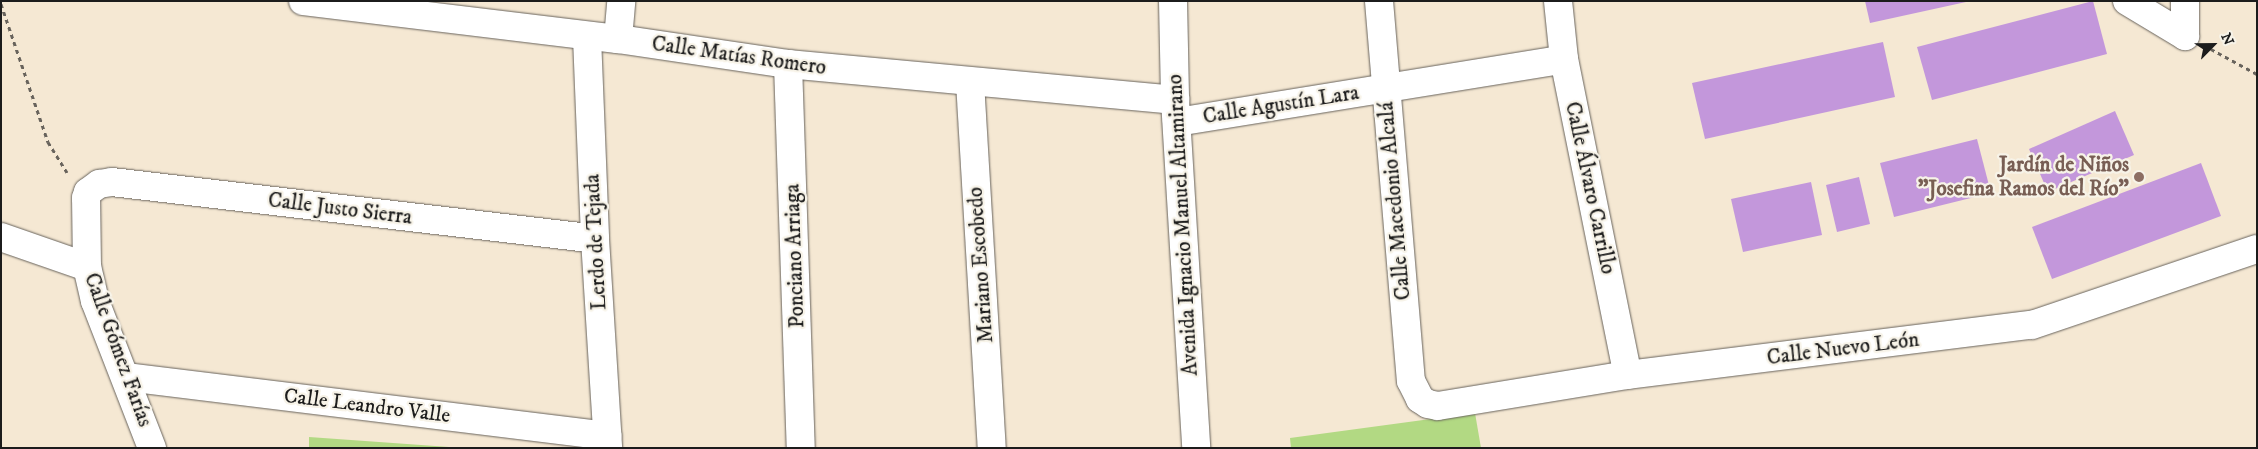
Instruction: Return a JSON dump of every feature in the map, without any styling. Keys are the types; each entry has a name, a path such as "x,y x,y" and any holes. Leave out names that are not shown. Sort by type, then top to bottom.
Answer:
{"street":[{"name":"Calle Matías Romero","path":"303,1 587,37 618,39 788,64 970,82 1176,111"},
{"path":"618,39 621,1"},
{"name":"Avenida Ignacio Manuel Altamirano","path":"1172,1 1176,111 1196,448"},
{"name":"Calle Macedonio Alcalá","path":"1379,1 1384,88 1411,381 1420,399"},
{"name":"Calle Álvaro Carrillo","path":"1558,1 1564,59 1628,375"},
{"path":"2127,1 2185,36"},
{"path":"2185,1 2185,36"},
{"name":"Lerdo de Tejada","path":"587,37 595,239 608,442"},
{"name":"Calle Agustín Lara","path":"1176,111 1384,88 1564,59"},
{"name":"Ponciano Arriaga","path":"788,64 801,448"},
{"name":"Mariano Escobedo","path":"970,82 992,448"},
{"name":"Calle Justo Sierra","path":"88,192 99,184 112,182 595,239"},
{"name":"Calle Gómez Farías","path":"88,192 87,267 95,301 127,377 152,448"},
{"path":"1,237 87,267"},
{"name":"Calle Nuevo León","path":"1420,399 1438,406 1628,375 2032,325 2257,249"},
{"name":"Calle Leandro Valle","path":"127,377 608,442"}],"path":[{"path":"1,4 48,142 61,167 88,192"},
{"path":"2185,36 2257,74"}],"green space":[{"path":"1475,413 1481,448 1291,448 1290,438"},
{"path":"309,437 463,448 309,448"}],"building":[{"path":"1865,1 1965,1 1966,2 1870,23"},
{"path":"2093,1 2107,54 1932,100 1917,47"},
{"path":"1883,42 1895,97 1705,139 1692,83"},
{"path":"2115,111 2134,155 2048,192 2029,149"},
{"path":"1977,139 1991,193 1894,217 1880,163"},
{"path":"2201,163 2221,216 2052,279 2032,227"},
{"path":"1859,177 1870,224 1837,232 1826,185"},
{"path":"1811,182 1822,235 1743,252 1731,199"}],"place":[{"name":"Jardín de Niños \"Josefina Ramos del Río\"","path":"2139,177"}]}
